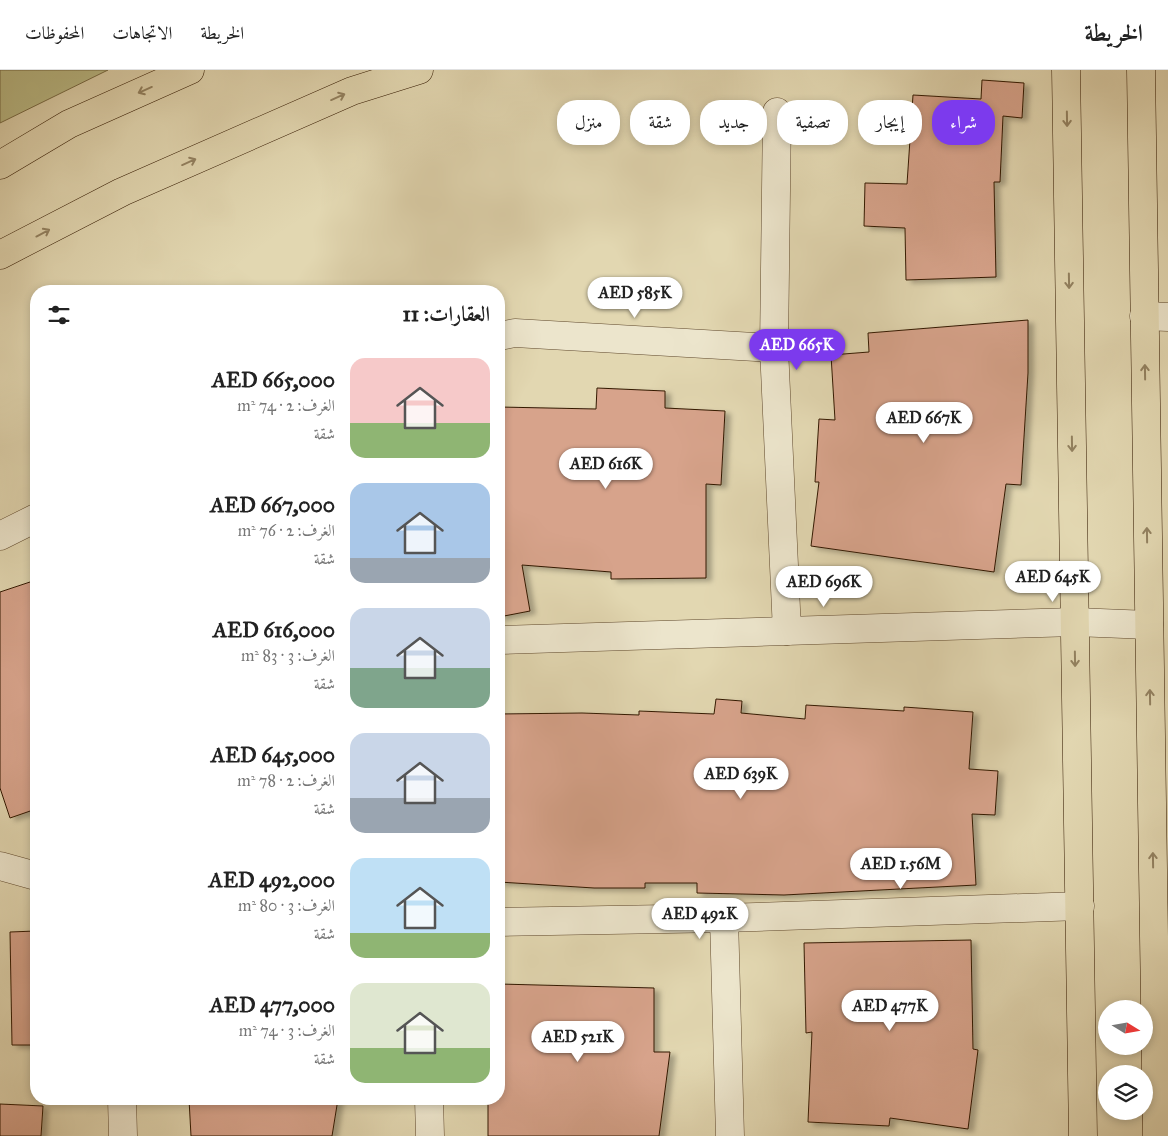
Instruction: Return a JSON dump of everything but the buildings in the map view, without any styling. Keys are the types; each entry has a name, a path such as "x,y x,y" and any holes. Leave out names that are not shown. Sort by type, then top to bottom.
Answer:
{"main road":[{"path":"0,165 69,124 190,70"},
{"path":"0,255 122,192 352,91 419,70"},
{"path":"1066,70 1083,1136"},
{"path":"1141,70 1156,317 1149,625 1157,1136"}],"street":[{"path":"777,112 774,348 788,631"},
{"path":"505,335 515,333 774,348"},
{"path":"0,536 30,521"},
{"path":"505,640 1075,622 1149,625"},
{"path":"0,866 30,874"},
{"path":"505,922 724,918 1080,906"},
{"path":"724,918 730,1136"},
{"path":"122,1105 123,1136"},
{"path":"429,1105 430,1136"}],"green space":[{"path":"0,70 108,70 0,123"}]}
